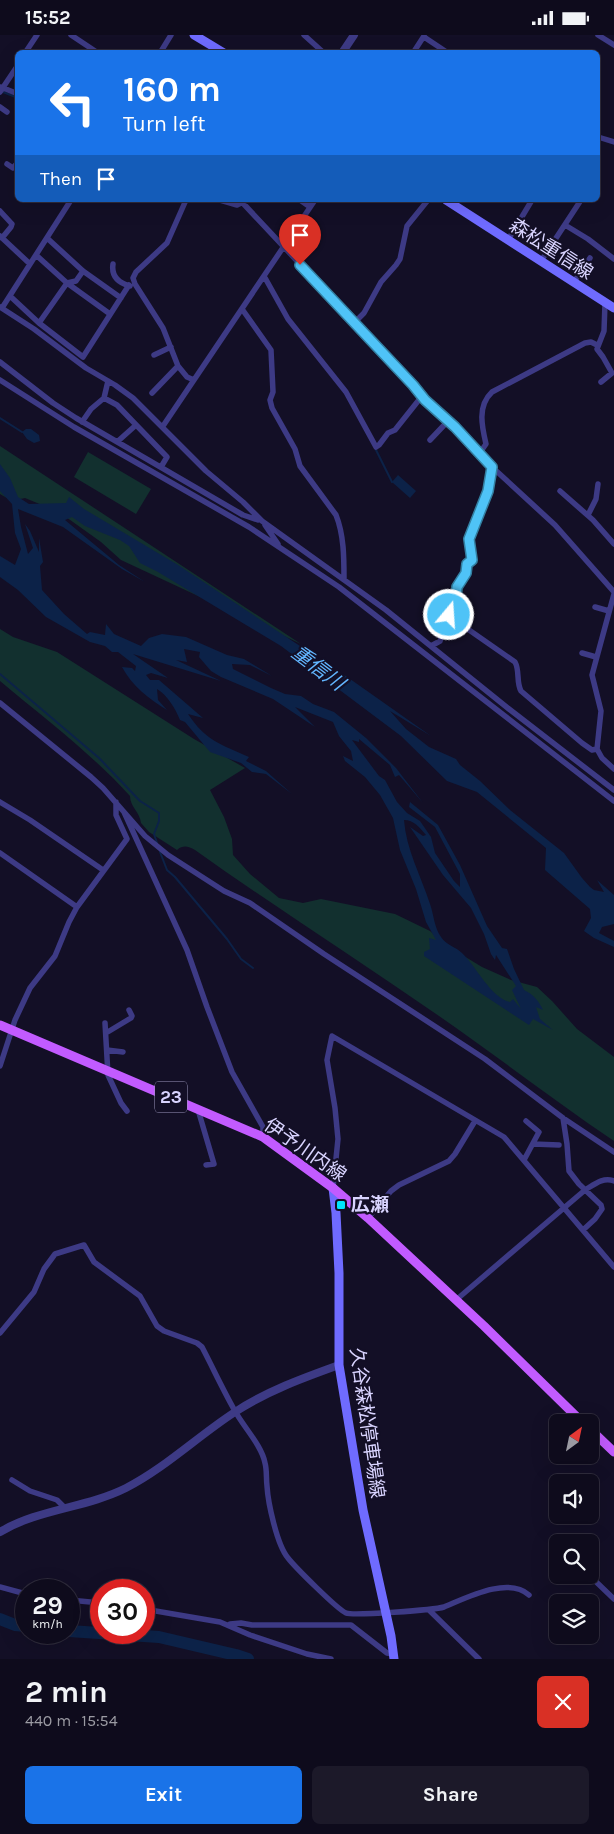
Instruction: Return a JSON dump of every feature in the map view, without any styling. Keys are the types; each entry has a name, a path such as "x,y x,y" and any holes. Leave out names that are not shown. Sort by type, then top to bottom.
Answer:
{"main road":[{"path":"194,35 219,50"},
{"name":"森松重信線","path":"451,202 614,308"},
{"name":"伊予川内線","path":"0,1025 263,1137 332,1188 368,1218 456,1299 574,1414"},
{"name":"久谷森松停車場線","path":"332,1188 336,1213 339,1273 339,1365 363,1510 391,1636 393,1656"},
{"path":"599,1438 614,1452"}],"street":[{"path":"28,50 37,35"},
{"path":"71,35 94,50"},
{"path":"162,50 171,35"},
{"path":"304,35 321,50"},
{"path":"344,50 354,35"},
{"path":"598,35 614,45"},
{"path":"415,50 424,36 444,50"},
{"path":"15,69 1,89 15,93"},
{"path":"0,107 7,113"},
{"path":"600,138 614,142"},
{"path":"7,163 14,168 15,166"},
{"path":"70,202 1,308 34,329 86,368 133,398 206,471 243,502 262,521 280,546"},
{"path":"10,296 38,323 84,357 121,298 132,285 136,272 167,243 185,202"},
{"path":"226,202 232,204 239,202"},
{"path":"244,202 422,396 492,467 555,525 614,593 592,675 601,711 597,749 602,758 614,769"},
{"path":"303,202 310,207"},
{"path":"163,427 314,202"},
{"path":"354,323 364,313 381,282 400,259 407,226 426,202"},
{"path":"508,240 531,202"},
{"path":"541,261 580,202"},
{"path":"0,211 12,223 11,227 1,237 30,264"},
{"path":"565,225 614,259"},
{"path":"47,237 83,271 121,298"},
{"path":"608,254 614,248"},
{"path":"36,255 67,283 110,315"},
{"path":"574,282 590,257"},
{"path":"113,265 112,268 118,281 132,285 164,328 178,366 187,377 194,380"},
{"path":"38,323 67,283 76,281 83,271"},
{"path":"264,276 288,319 300,336 346,392 376,447 388,433 395,430 422,396"},
{"path":"601,382 612,373 597,349 604,331 605,303"},
{"path":"242,309 271,350 273,392 270,399 272,408 295,449 300,467 339,521 344,579"},
{"path":"479,454 486,443 480,420 488,395 585,343 597,345"},
{"path":"154,355 171,347"},
{"path":"0,362 53,403 82,422 244,515 262,521 344,579 614,790"},
{"path":"152,393 178,366"},
{"path":"0,380 74,427 280,546 361,603 614,801"},
{"path":"82,422 91,409 104,398 108,381"},
{"path":"104,398 117,405 167,457 161,467"},
{"path":"430,439 448,421"},
{"path":"117,442 136,425"},
{"path":"431,646 440,641 456,599 457,587 466,573 467,564 472,560 469,539 488,491 492,467"},
{"path":"588,515 596,499 598,484"},
{"path":"560,491 588,515 614,544"},
{"path":"595,607 609,611"},
{"path":"449,615 515,662 518,667 521,691 582,743 592,750 597,749"},
{"path":"582,653 596,657"},
{"path":"0,703 91,777 116,802 145,836 168,855 224,891 250,903 324,954 485,1059 563,1118 614,1152"},
{"path":"0,801 30,819 103,870"},
{"path":"0,1066 12,1030 30,988 55,956 69,922 78,907 127,839 116,815 116,802"},
{"path":"124,812 187,950 232,1072 263,1127 263,1137"},
{"path":"0,853 78,907"},
{"path":"106,1033 132,1018 129,1010"},
{"path":"106,1023 107,1071 121,1103 127,1111"},
{"path":"332,1188 338,1139 327,1060 332,1036 504,1137 614,1267"},
{"path":"107,1051 123,1052"},
{"path":"200,1110 199,1113 214,1164 206,1165"},
{"path":"563,1118 569,1171 601,1205 602,1209 595,1219 583,1230"},
{"path":"368,1218 391,1191 449,1161 475,1121"},
{"path":"524,1160 539,1132 526,1121"},
{"path":"532,1144 559,1145"},
{"path":"456,1299 585,1190 599,1181 614,1181"},
{"path":"0,1333 34,1292 44,1269 55,1254 84,1245 94,1262 140,1296 157,1326 164,1331 197,1343 202,1347 235,1411 261,1451 265,1462 269,1500 280,1542 288,1559 340,1609 346,1613 353,1614 429,1610 443,1607 471,1595 497,1589 522,1589 529,1595"},
{"path":"0,1532 21,1521 112,1494 145,1477 235,1411 288,1384 339,1365"},
{"path":"12,1480 30,1491 57,1500 64,1508"},
{"path":"598,1584 614,1599"},
{"path":"0,1587 15,1591"},
{"path":"429,1610 479,1659"},
{"path":"155,1611 228,1625 250,1635 307,1654 331,1659"},
{"path":"228,1625 241,1623 252,1625 351,1625 393,1656"}],"green space":[{"path":"0,446 301,644 121,560 101,542 59,512 25,498 12,501 0,494"},
{"path":"88,452 151,489 136,514 74,477"},
{"path":"0,629 13,637 57,652 194,739 245,768 210,790 224,817 232,839 233,855 250,874 279,898 303,903 321,899 395,914 430,931 449,947 482,967 511,980 537,987 577,1029 614,1057 614,1141 439,1016 195,850 181,847 177,850 149,832 141,823 130,800 130,796 115,780 67,736 0,681"}],"water":[{"path":"26,429 31,429 39,435 40,441 34,443 27,439 22,432"},
{"name":"重信川","path":"0,464 10,478 18,497 29,504 66,503 69,497 84,509 178,565 312,654 336,673 343,674 431,736 390,711 406,729 429,747 456,759 460,765 510,810 564,853 590,887 604,892 597,880 614,895 614,924 602,927 599,933 614,941 614,947 584,931 591,918 590,909 545,870 546,848 477,792 447,781 401,736 281,646 140,563 129,546 120,540 85,526 72,517 65,520 119,565 145,582 122,569 63,527 18,509 28,554 33,548 25,524 39,552 39,538 43,562 40,566 42,590 64,614 87,634 90,632 105,635 106,624 114,634 141,646 149,638 162,634 186,637 227,655 244,659 272,676 250,665 232,664 233,669 285,694 301,696 313,704 334,712 366,738 396,768 423,803 399,775 395,777 390,765 359,739 359,742 352,740 379,776 385,780 397,802 407,813 420,821 431,837 435,853 460,887 460,874 435,827 409,807 410,802 438,825 460,865 487,926 502,948 507,949 524,990 538,1001 543,1010 536,1007 540,1019 553,1030 533,1019 529,1025 424,956 424,952 430,949 429,938 436,940 426,922 416,889 400,850 393,818 380,795 365,777 345,761 343,756 353,761 351,751 339,736 333,722 295,707 315,727 273,699 211,671 199,657 200,652 184,649 187,662 176,660 221,681 133,654 168,678 151,673 146,675 150,680 159,680 203,718 188,714 201,730 214,741 249,757 246,761 266,771 292,794 266,774 252,772 241,763 210,752 185,722 180,720 165,695 157,689 158,700 167,710 142,691 122,667 132,668 135,671 136,666 118,652 112,652 105,646 90,642 46,617 18,590 0,577 0,556 15,565 21,549 15,533 12,504 0,491","holes":["404,820 411,821 426,835 423,836 410,827 443,875 471,908 484,934 491,954 495,960 496,955 516,986 512,990 521,1009 513,999 510,1002 496,994 462,953 443,940 435,925 430,904 414,862 405,831"]},
{"path":"398,475 416,491 410,498 392,482"}],"waterway":[{"path":"3,92 15,97"},
{"path":"0,418 22,432"},
{"path":"376,450 392,482"},
{"path":"0,674 99,758 140,801 159,813 159,821 154,834 157,843"},
{"path":"160,852 167,870 227,939 241,959 253,968"},
{"path":"0,1619 15,1625"},
{"path":"80,1632 159,1637 248,1659"}],"place":[{"name":"広瀬","path":"341,1205"}],"route":[{"path":"300,265 425,400 455,427 492,467 488,491 470,534 469,545 472,560 467,564 466,573 457,587 457,596 449,615"}]}
